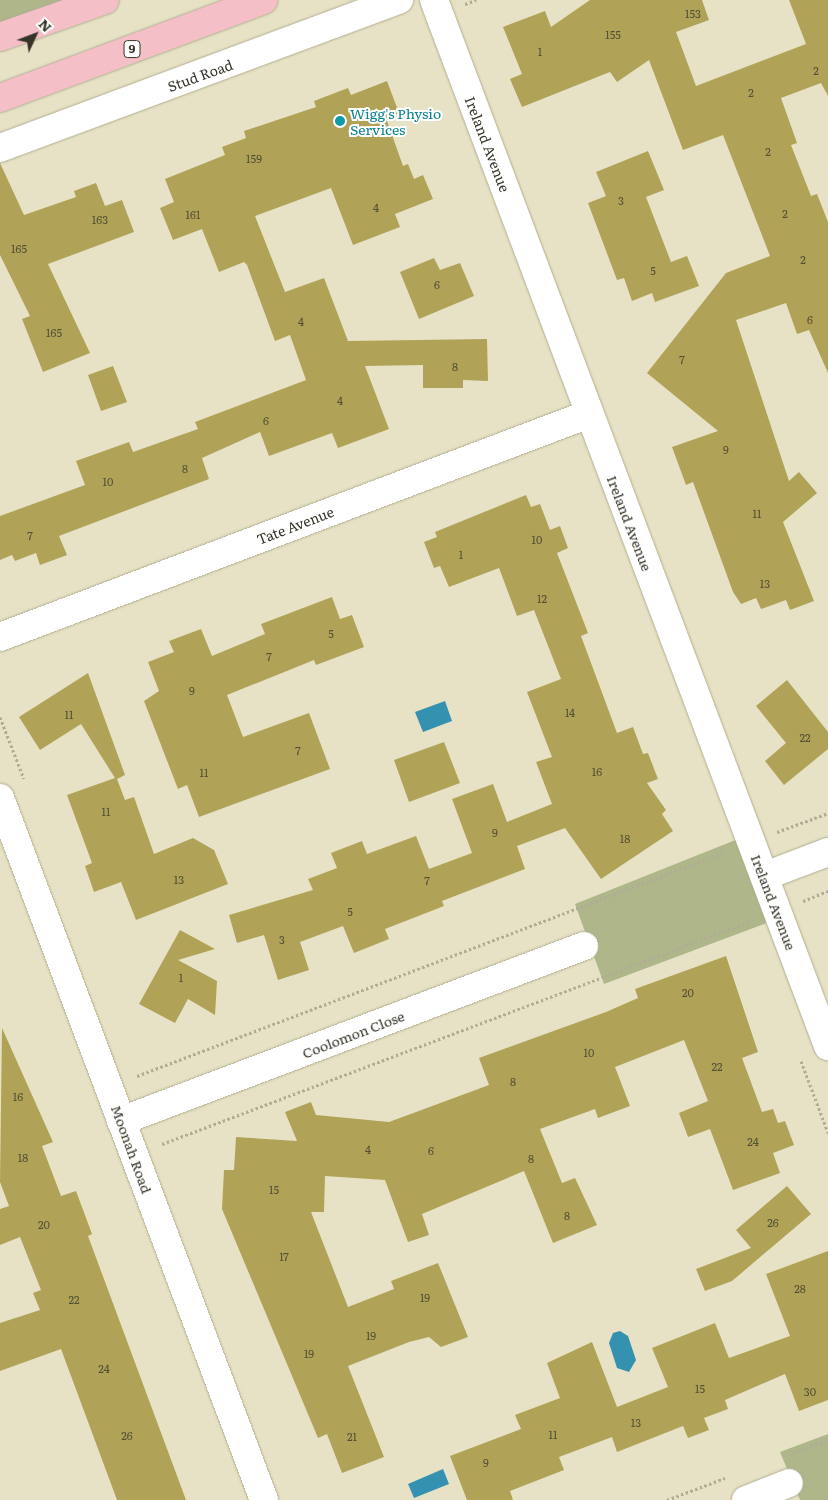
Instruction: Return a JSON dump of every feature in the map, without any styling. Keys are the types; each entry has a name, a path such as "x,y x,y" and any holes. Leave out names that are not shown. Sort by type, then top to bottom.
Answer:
{"main road":[{"path":"0,37 104,0"},
{"name":"9","path":"0,98 263,0"}],"street":[{"name":"Stud Road","path":"0,148 399,0"},
{"name":"Ireland Avenue","path":"434,0 828,1046"},
{"name":"Tate Avenue","path":"0,637 589,414"},
{"name":"Moonah Road","path":"0,798 264,1500"},
{"path":"764,876 828,852"},
{"name":"Coolomon Close","path":"121,1121 584,946"},
{"path":"746,1500 789,1483"}],"path":[{"path":"467,4 476,0"},
{"path":"772,834 828,813"},
{"path":"136,1076 729,850"},
{"path":"794,904 828,891"},
{"path":"162,1144 756,919"}],"green space":[{"path":"0,0 104,0 0,37"},
{"path":"748,835 780,918 604,984 575,904"},
{"path":"828,1434 828,1500 800,1500 780,1452"}],"water":[{"path":"445,701 452,721 423,732 415,712"},
{"path":"620,1331 628,1336 636,1360 629,1372 617,1368 609,1343 613,1333"},
{"path":"443,1469 449,1484 414,1498 408,1484"}],"building":[{"path":"590,0 702,0 709,20 676,32 696,86 806,44 789,0 828,0 828,96 821,83 781,98 797,143 791,145 811,196 817,194 828,222 828,373 809,330 797,334 786,303 736,320 789,481 799,472 817,493 783,522 814,601 790,610 786,600 761,609 756,598 741,604 733,592 693,482 686,485 672,447 718,431 647,373 726,273 770,256 723,135 683,150 649,60 617,82 610,72 522,107 510,79 522,74 503,27 545,11 551,27"},
{"path":"387,81 399,113 386,118 403,166 408,164 414,179 423,175 433,199 395,214 400,227 353,245 331,188 255,216 285,292 324,278 348,341 487,339 488,381 463,380 463,388 423,388 423,365 365,366 389,429 338,448 332,433 269,456 260,432 202,458 209,479 59,536 67,555 40,565 36,553 15,561 12,555 0,560 0,516 85,485 76,461 129,442 133,452 198,429 195,422 306,380 290,335 275,341 247,265 244,262 219,272 202,229 173,240 160,208 174,202 165,179 225,155 222,147 246,138 244,131 316,107 314,101 348,88 351,95"},
{"path":"648,151 664,190 646,197 671,262 687,256 699,286 655,302 652,293 632,301 624,278 617,280 588,203 606,196 596,172"},
{"path":"0,163 24,215 76,197 74,191 96,183 105,206 122,200 134,232 48,264 90,353 43,372 22,319 30,316 0,255"},
{"path":"434,258 440,270 460,263 474,296 419,319 400,272"},
{"path":"113,366 127,402 101,411 88,375"},
{"path":"526,495 531,507 540,504 550,530 560,526 568,548 557,553 588,633 581,636 617,733 633,727 643,754 648,753 658,779 647,783 666,810 662,814 673,831 601,879 565,828 517,846 525,869 442,901 444,906 385,929 389,939 354,953 343,926 300,942 309,970 278,980 264,935 237,943 229,915 313,890 308,879 337,868 331,853 362,841 367,854 416,836 429,869 472,853 452,799 493,784 507,822 552,804 536,762 552,757 527,692 561,679 534,610 517,616 499,568 449,587 440,566 434,568 424,542 437,537 435,532"},
{"path":"332,597 340,619 352,615 364,647 316,665 314,660 227,695 243,737 309,713 330,769 199,817 187,785 178,789 144,701 159,691 148,662 174,652 169,641 201,629 212,656 265,634 261,624"},
{"path":"88,673 125,775 117,779 125,800 134,797 154,854 193,838 214,850 228,884 136,920 121,882 94,892 85,866 92,863 67,795 115,778 81,724 40,750 19,717"},
{"path":"787,680 828,732 828,749 784,785 765,761 786,743 756,706"},
{"path":"444,742 460,783 409,802 394,760"},
{"path":"180,930 215,949 178,960 217,981 215,1015 188,999 175,1023 139,1004"},
{"path":"726,956 758,1052 742,1058 762,1112 773,1109 778,1123 785,1121 794,1145 773,1153 780,1173 733,1190 710,1129 688,1137 679,1113 708,1101 684,1040 615,1067 630,1106 598,1118 595,1109 540,1129 562,1183 575,1178 597,1225 553,1243 524,1171 422,1214 429,1235 408,1242 385,1180 325,1176 324,1212 311,1212 348,1307 394,1289 391,1281 438,1263 468,1337 441,1347 429,1337 409,1342 348,1366 384,1457 342,1473 327,1434 318,1438 222,1209 224,1170 234,1170 236,1137 297,1141 285,1112 311,1102 316,1115 389,1122 489,1085 479,1058 606,1012 638,998 635,989"},
{"path":"2,1028 53,1142 42,1146 61,1196 76,1191 92,1234 88,1236 186,1500 117,1500 61,1349 0,1371 0,1323 40,1310 33,1293 41,1290 20,1237 0,1245 0,1209 9,1206 0,1182"},
{"path":"787,1186 811,1214 732,1281 705,1291 696,1269 751,1248 736,1230"},
{"path":"828,1251 828,1400 799,1411 785,1374 725,1400 728,1409 704,1418 709,1430 688,1438 683,1426 617,1452 612,1437 559,1457 564,1470 510,1491 513,1500 467,1500 450,1456 521,1429 515,1415 560,1398 547,1363 592,1342 617,1407 668,1387 652,1348 715,1323 729,1358 790,1336 766,1274"}],"place":[{"name":"Wigg's Physio Services","path":"340,121"}]}
